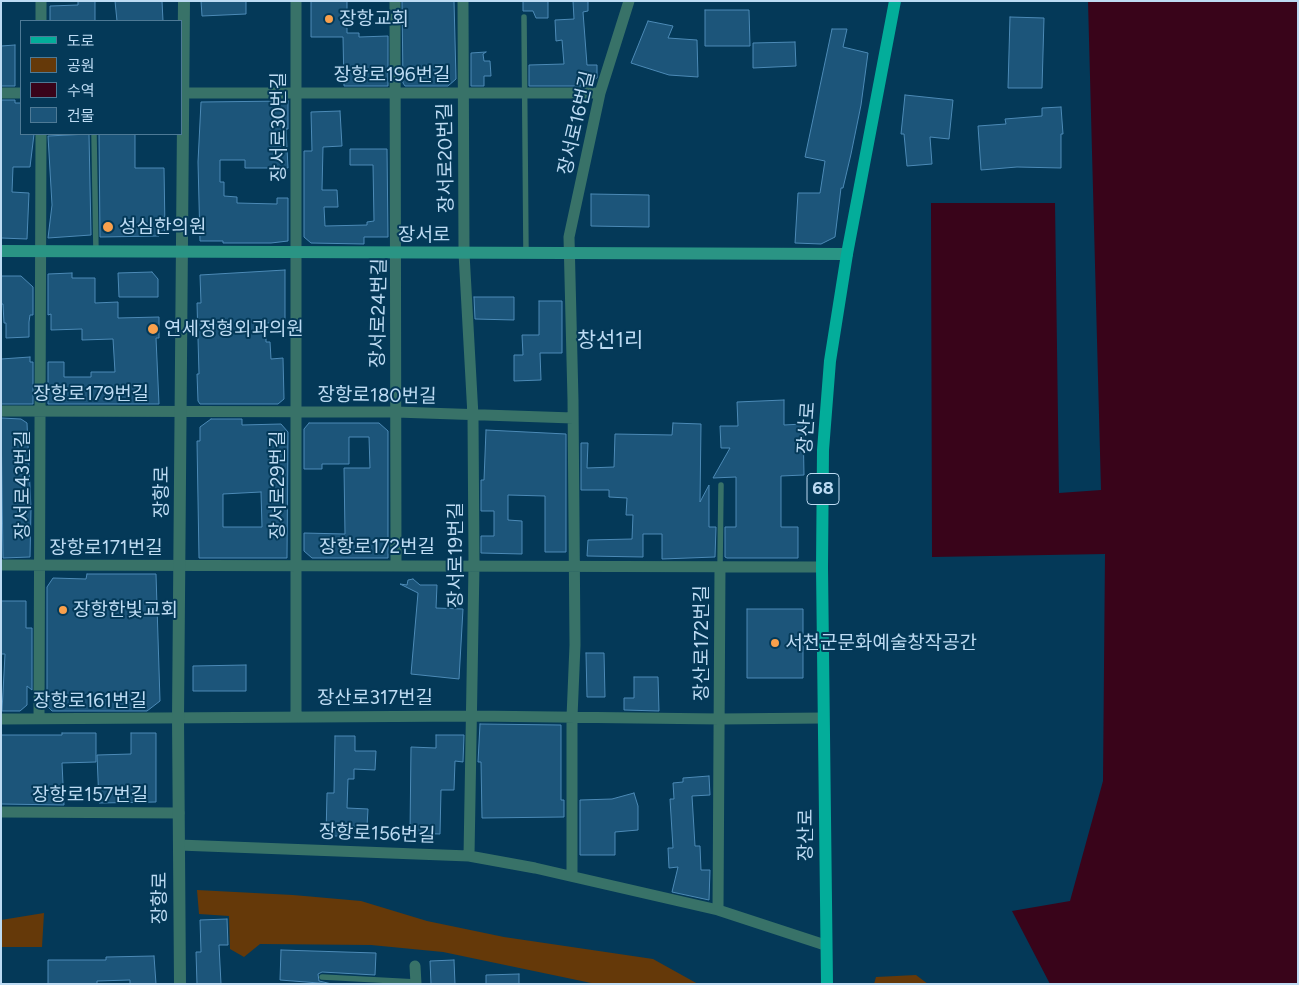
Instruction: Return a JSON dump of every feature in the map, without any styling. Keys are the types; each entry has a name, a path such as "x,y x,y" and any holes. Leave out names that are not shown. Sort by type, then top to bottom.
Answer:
{"main road":[{"name":"장산로","path":"827,984 825,945 822,567 824,450 830,370 847,254 895,1"},
{"name":"장서로","path":"1,251 397,254 847,254"}],"street":[{"path":"41,1 41,20"},
{"name":"장항로","path":"182,93 184,1"},
{"name":"장서로30번길","path":"296,1 296,253"},
{"name":"장서로24번길","path":"395,1 394,92 397,254 396,565"},
{"name":"장서로20번길","path":"463,1 464,254"},
{"name":"장서로16번길","path":"573,565 573,418 569,237 600,93 629,1"},
{"path":"1,93 20,93"},
{"name":"장항로196번길","path":"182,93 600,93"},
{"name":"장서로43번길","path":"39,718 41,565 39,251 42,135"},
{"name":"장항로","path":"180,984 178,718 182,135"},
{"name":"장서로29번길","path":"296,253 296,716"},
{"name":"장서로19번길","path":"464,254 473,416 474,716 469,856"},
{"name":"장항로179번길","path":"1,411 181,411"},
{"name":"장항로180번길","path":"181,411 396,412 573,418"},
{"name":"장항로171번길","path":"1,565 180,565"},
{"name":"장항로172번길","path":"180,565 822,567"},
{"path":"572,876 572,717 575,645 573,565"},
{"name":"장산로172번길","path":"720,567 720,720"},
{"name":"장산로317번길","path":"178,718 296,716 474,716 720,720 823,718"},
{"name":"장항로161번길","path":"1,718 178,718"},
{"path":"718,910 720,720"},
{"name":"장항로157번길","path":"1,812 179,813"},
{"name":"장항로156번길","path":"179,845 469,856 572,876 718,910 825,945"},
{"path":"415,966 416,983"}],"lane":[{"path":"524,17 526,254"},
{"path":"94,135 96,252"},
{"path":"720,485 720,567"},
{"path":"322,977 416,983"}],"green space":[{"path":"197,890 361,901 427,921 504,937 653,959 698,984 596,984 443,952 371,945 260,944 244,957 230,949 229,916 199,914"},
{"path":"44,913 42,947 1,947 1,920"},
{"path":"916,975 928,984 874,984 876,977"}],"water":[{"path":"1088,1 1298,1 1298,984 1050,984 1012,911 1070,901 1103,781 1105,554 932,557 931,203 1055,203 1059,493 1101,490"}],"building":[{"path":"78,1 95,1 95,20 50,20 50,6 78,5"},
{"path":"115,1 162,1 163,20 117,20"},
{"path":"201,1 246,1 246,14 202,16"},
{"path":"311,1 347,1 347,33 359,33 359,37 388,36 388,86 344,86 343,37 311,37"},
{"path":"402,1 454,1 456,79 448,86 405,86 403,83"},
{"path":"523,1 548,1 548,18 536,18 533,11 523,11"},
{"path":"573,1 588,1 588,11 583,12 587,65 597,65 597,78 589,86 529,86 529,65 564,64 562,40 556,41 555,20 574,19"},
{"path":"705,10 749,10 750,46 705,46"},
{"path":"1010,17 1044,18 1042,88 1008,88"},
{"path":"648,21 673,26 668,38 697,40 698,77 669,75 631,63"},
{"path":"832,29 847,29 843,47 868,53 861,105 843,188 841,188 835,237 821,244 795,243 798,193 820,193 825,161 805,157"},
{"path":"795,42 796,66 753,68 753,43"},
{"path":"15,45 15,86 1,86 1,46"},
{"path":"486,52 483,54 484,61 490,61 491,76 484,76 484,86 471,86 471,53"},
{"path":"905,95 953,100 949,139 930,137 932,164 907,166 904,134 901,134"},
{"path":"1,100 15,100 15,103 20,103 20,135 34,135 30,167 13,167 12,192 29,193 27,239 1,238"},
{"path":"288,101 288,129 286,129 288,168 245,168 245,160 220,160 220,182 224,182 224,196 237,197 237,203 277,204 277,198 288,198 288,241 223,243 223,241 200,241 198,162 201,102"},
{"path":"1061,107 1063,134 1061,134 1061,168 1017,167 981,170 978,126 1006,124 1005,119 1042,116 1042,108"},
{"path":"340,111 342,146 323,147 322,190 337,190 338,207 324,207 325,226 367,225 367,222 374,221 373,165 350,165 350,149 387,149 388,237 364,237 364,244 311,243 304,237 304,151 312,151 311,112"},
{"path":"89,135 91,235 48,238 52,205 48,136"},
{"path":"99,135 135,135 135,168 164,168 165,230 159,236 100,237"},
{"path":"591,194 649,195 649,227 591,226"},
{"path":"285,270 285,322 266,323 266,342 270,342 271,359 283,358 284,399 278,404 200,404 198,401 197,374 199,374 197,303 201,303 200,275"},
{"path":"152,272 158,279 158,297 119,297 118,273"},
{"path":"72,273 72,278 95,278 95,303 118,302 118,318 159,317 159,338 156,338 159,404 48,404 48,362 64,362 64,377 91,377 91,372 115,372 113,339 82,340 82,329 51,330 51,314 48,315 48,274"},
{"path":"1,276 21,276 33,287 33,315 30,315 29,337 6,338 6,323 4,323 3,304 1,304"},
{"path":"474,297 514,297 514,320 475,319"},
{"path":"539,301 562,301 562,353 540,353 541,380 514,381 514,355 523,355 522,335 539,335"},
{"path":"30,357 30,362 33,362 33,404 1,404 1,359"},
{"path":"784,400 784,425 803,424 804,475 781,476 781,527 798,527 798,558 727,558 725,557 725,527 736,527 736,477 713,478 730,448 721,448 720,426 738,426 737,402"},
{"path":"1,418 21,419 27,423 31,509 30,557 3,558"},
{"path":"211,419 242,419 242,425 281,424 288,432 287,558 199,558 197,441 200,441 200,427","holes":["261,492 262,527 223,527 223,494"]},
{"path":"309,423 379,423 388,431 388,558 312,558 304,551 304,533 345,534 344,468 370,468 369,437 349,437 349,464 322,464 322,469 304,469 304,429"},
{"path":"673,423 701,424 700,502 709,485 709,527 716,527 715,557 662,559 662,534 643,534 643,557 587,556 588,540 632,539 633,515 626,515 627,498 609,497 609,490 581,490 581,443 588,443 587,468 614,467 615,434 672,435"},
{"path":"486,430 566,434 566,552 545,552 545,496 508,495 508,520 522,521 522,554 481,553 481,536 494,536 494,511 481,511 481,480 484,480"},
{"path":"87,574 156,574 160,701 147,711 52,711 47,706 47,587 53,578 86,579"},
{"path":"413,579 420,585 437,585 436,608 463,609 459,679 411,674 418,593 400,584 407,585 408,580"},
{"path":"1,601 26,601 26,628 32,628 32,690 27,686 27,705 20,711 2,711 5,654 1,654"},
{"name":"서천군문화예술창작공간","path":"747,609 803,609 803,678 747,678"},
{"path":"586,653 604,653 605,697 587,697"},
{"path":"246,665 246,691 193,691 193,666"},
{"path":"634,677 658,677 659,711 624,710 624,698 634,698"},
{"path":"480,724 561,725 561,800 564,800 564,817 482,818 481,762 478,762"},
{"path":"62,733 96,733 96,762 62,763 64,805 1,804 1,735 62,735"},
{"path":"131,733 156,733 156,802 99,803 97,755 131,754"},
{"path":"436,735 464,735 463,762 455,761 454,790 441,790 440,834 410,833 411,747 436,748"},
{"path":"335,736 355,736 355,751 376,751 375,770 354,769 354,779 348,779 347,808 368,809 367,827 346,826 346,836 326,836 327,793 334,793"},
{"path":"709,776 710,795 692,796 695,846 700,846 701,870 710,870 709,900 672,892 678,867 669,868 668,848 673,848 670,799 674,799 673,783 683,782 683,778"},
{"path":"634,793 638,806 638,830 615,832 615,855 580,855 580,800 612,799"},
{"path":"227,919 228,945 219,945 221,984 197,984 196,952 201,952 200,920"},
{"path":"281,950 376,953 375,975 322,972 318,974 319,981 332,984 280,980"},
{"path":"154,956 156,984 130,984 130,980 97,981 97,984 48,984 48,960 106,960 106,957"},
{"path":"454,960 455,984 431,984 430,961"},
{"path":"519,974 519,984 486,984 486,975"}],"place":[{"name":"장항교회","path":"329,19"},
{"name":"성심한의원","path":"108,227"},
{"name":"연세정형외과의원","path":"153,329"},
{"name":"장항한빛교회","path":"63,610"},
{"name":"서천군문화예술창작공간","path":"775,643"}],"district":[{"name":"창선1리","path":"610,341"}]}
